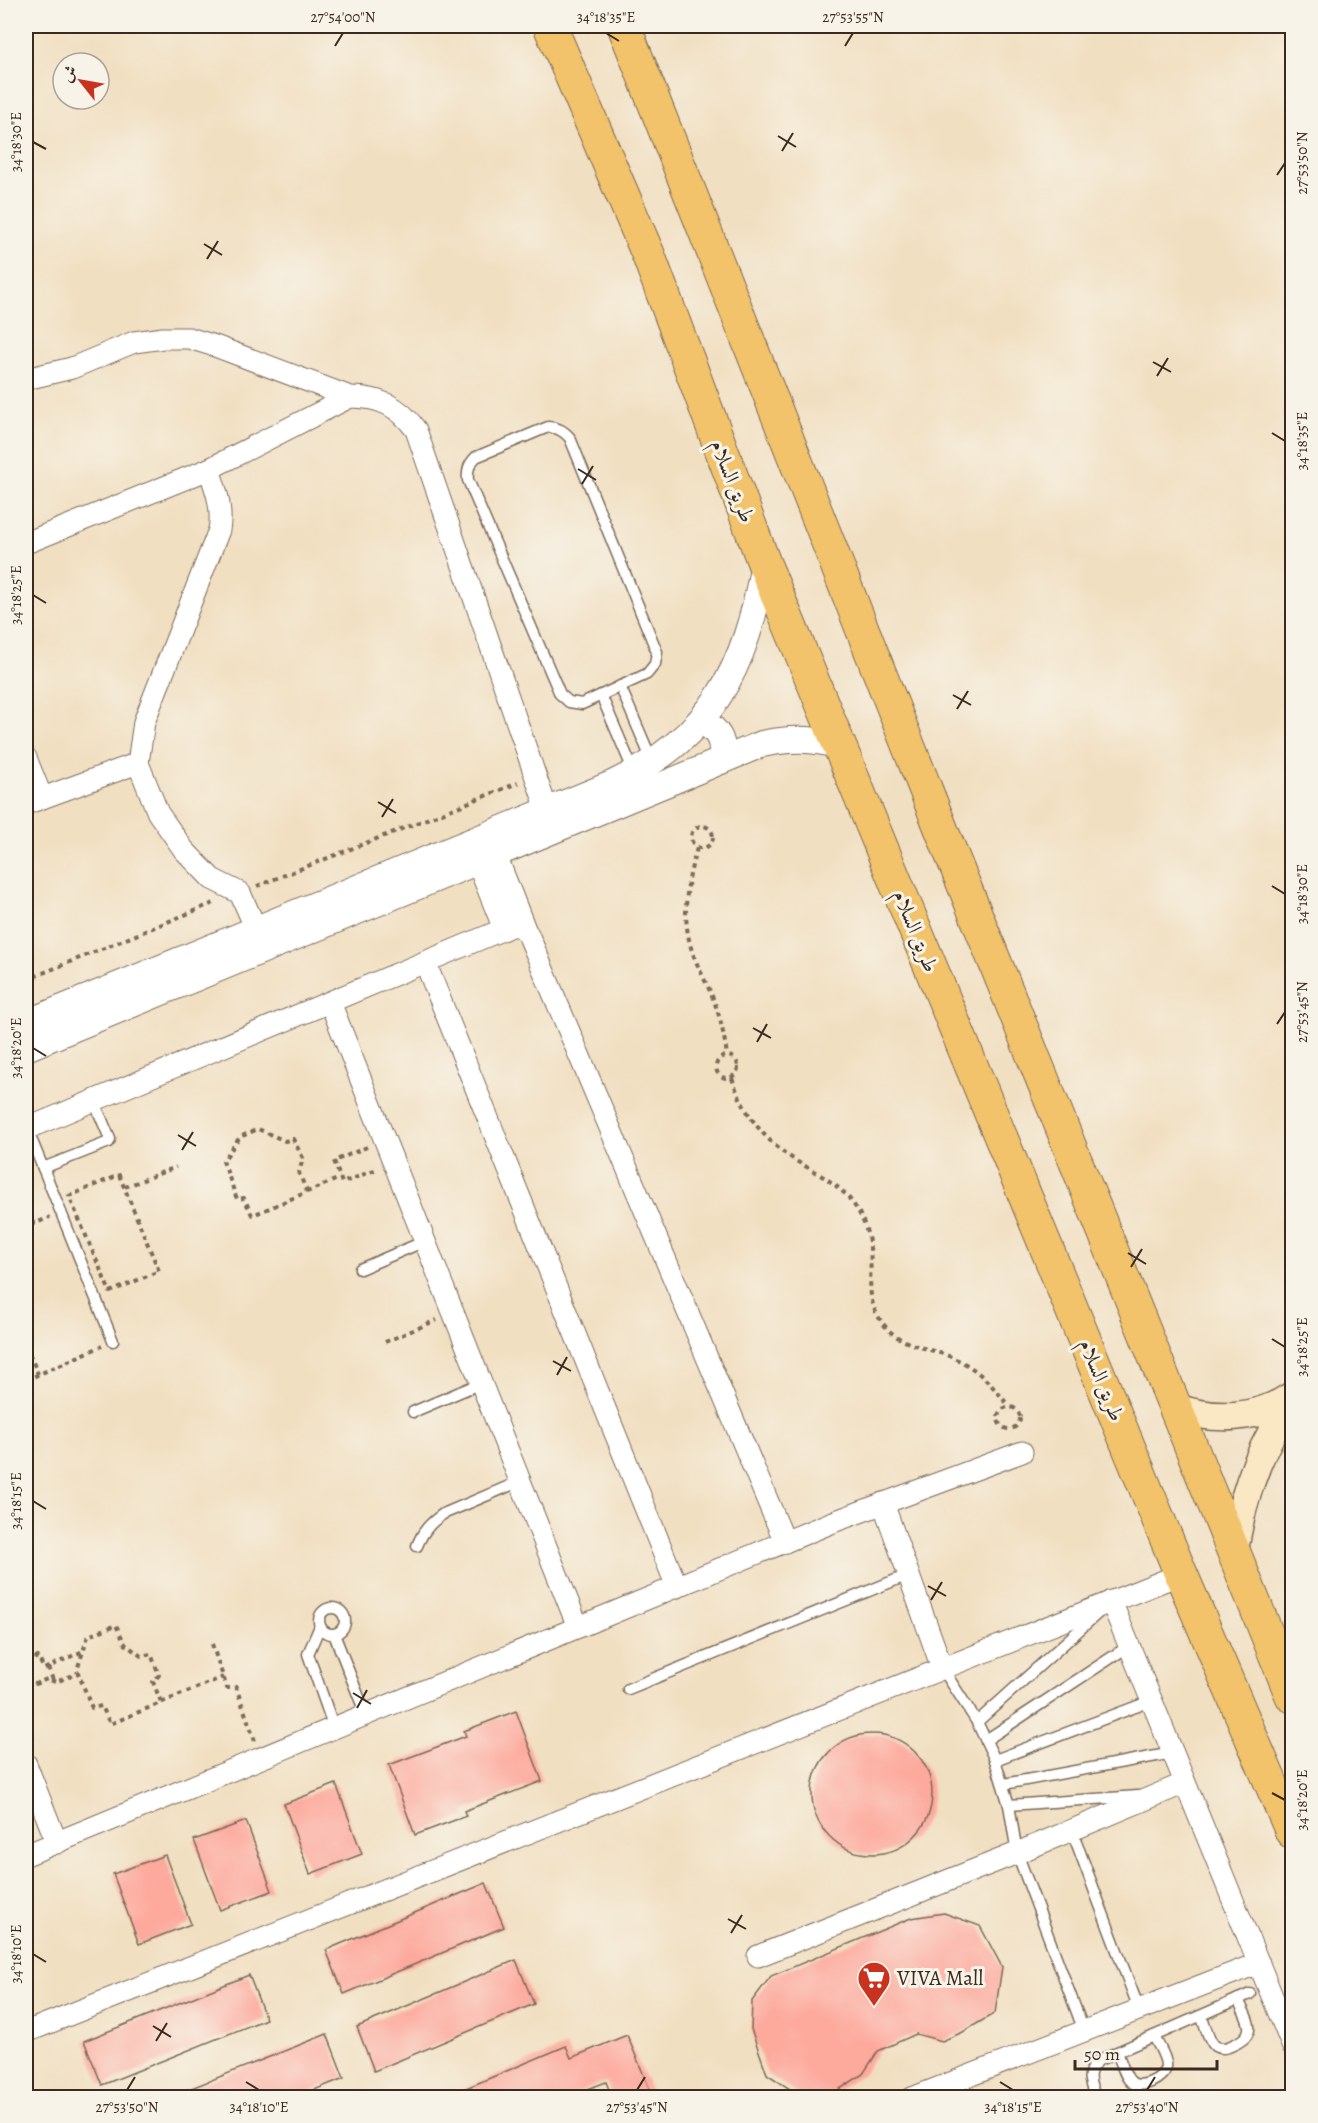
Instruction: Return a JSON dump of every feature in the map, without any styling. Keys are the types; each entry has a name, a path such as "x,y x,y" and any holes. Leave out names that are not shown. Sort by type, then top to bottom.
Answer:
{"main road":[{"name":"طريق السلام","path":"550,26 648,254 764,563 1180,1574 1293,1832"},
{"path":"624,26 944,836 1293,1696"},
{"path":"1176,1408 1194,1414 1233,1417 1268,1409 1293,1396"},
{"path":"1234,1551 1242,1508 1252,1474 1273,1431 1293,1401"}],"street":[{"path":"26,379 72,368 134,342 163,338 189,338 350,397 381,400 395,407 407,417 416,430 551,820"},
{"path":"26,543 209,469 350,397"},
{"path":"209,469 220,504 219,530 144,722 138,763 158,813 184,850 212,879 240,893 256,929"},
{"path":"26,1048 486,859 643,768 683,740 701,721 738,663 754,613 764,563"},
{"path":"701,721 715,729 719,736 723,752 721,760"},
{"path":"26,1023 256,929 762,744 781,740 811,739 840,746"},
{"path":"26,758 34,801 138,763"},
{"path":"486,859 504,929"},
{"path":"486,859 525,929 785,1542"},
{"path":"26,1129 504,929 516,926 525,929"},
{"path":"424,962 677,1587"},
{"path":"330,1002 578,1628"},
{"path":"26,1855 785,1542 1022,1452"},
{"path":"883,1503 942,1668"},
{"path":"26,2032 1180,1574"},
{"path":"1111,1601 1293,2045"},
{"path":"26,1764 57,1843"},
{"path":"758,1956 1072,1831 1185,1783"},
{"path":"912,2097 1258,1963"}],"lane":[{"path":"548,427 564,431 570,438 656,645 657,658 652,670 620,686 582,704 575,704 564,699 560,694 468,480 468,467 476,457 548,427"},
{"path":"620,686 643,768"},
{"path":"601,695 643,768"},
{"path":"43,1168 110,1140 94,1101"},
{"path":"26,1129 113,1341"},
{"path":"360,1269 425,1240"},
{"path":"413,1412 481,1383"},
{"path":"417,1546 422,1533 443,1514 520,1482"},
{"path":"628,1689 908,1575"},
{"path":"977,1722 1111,1601"},
{"path":"320,1626 325,1633 339,1632 344,1624 343,1614 331,1608 322,1612 319,1616 320,1626 308,1654 334,1728"},
{"path":"334,1634 366,1715"},
{"path":"986,1740 1129,1646"},
{"path":"942,1668 977,1722 995,1760 1010,1805 1017,1853 1084,2031"},
{"path":"995,1760 1151,1701"},
{"path":"1004,1784 1173,1753"},
{"path":"1010,1805 1157,1795"},
{"path":"1072,1831 1139,2009"},
{"path":"1095,2097 1089,2080 1091,2068 1099,2060 1250,1994"},
{"path":"1202,2016 1212,2043 1216,2046 1226,2048 1245,2040 1250,2027 1238,1999"},
{"path":"1117,2052 1128,2080 1142,2085 1161,2077 1166,2069 1154,2036"}],"path":[{"path":"26,980 536,776"},
{"path":"702,825 710,828 713,836 712,843 705,848 698,848 692,843 690,835 695,828 702,825"},
{"path":"698,848 687,888 686,921 691,946 719,1015 727,1055"},
{"path":"727,1055 738,1062 739,1069 732,1078 722,1078 717,1073 716,1065 719,1058 727,1055"},
{"path":"732,1078 743,1106 759,1131 789,1157 820,1174 839,1188 854,1205 865,1226 870,1248 869,1291 874,1310 885,1326 900,1339 960,1360 978,1372 994,1387 1008,1406 1018,1411 1020,1418 1018,1424 1013,1428 1005,1429 999,1425 997,1417 1000,1410 1008,1406"},
{"path":"307,1192 299,1173 303,1158 293,1139 285,1141 258,1129 239,1138 223,1161 237,1199 244,1198 252,1215 307,1192 340,1178"},
{"path":"385,1139 334,1161 340,1178 344,1183 394,1161"},
{"path":"126,1187 176,1167"},
{"path":"120,1175 126,1187 159,1271 110,1292 69,1196 120,1175"},
{"path":"385,1342 454,1313"},
{"path":"26,1380 113,1341"},
{"path":"26,1346 38,1374"},
{"path":"161,1702 153,1682 159,1675 152,1654 141,1656 126,1645 117,1625 88,1636 78,1673 92,1708 103,1707 110,1724 223,1677"},
{"path":"212,1644 227,1688 236,1687 261,1758"},
{"path":"26,1662 37,1657 44,1669 83,1651"},
{"path":"48,1667 54,1681"},
{"path":"26,1688 47,1679 56,1682 78,1673"}],"building":[{"path":"516,1711 542,1781 464,1811 466,1816 415,1835 389,1765 466,1736 464,1731"},
{"path":"872,1734 895,1739 914,1752 927,1771 932,1794 927,1817 914,1836 895,1849 872,1854 849,1849 830,1836 817,1817 812,1794 817,1771 830,1752 849,1739"},
{"path":"336,1784 362,1854 310,1874 284,1804"},
{"path":"246,1821 272,1891 220,1910 194,1840"},
{"path":"165,1855 191,1924 139,1944 113,1874"},
{"path":"486,1883 504,1927 344,1994 326,1950"},
{"name":"VIVA Mall","path":"944,1913 980,1926 1002,1967 995,2013 963,2032 942,2041 916,2034 878,2051 863,2074 831,2095 802,2097 767,2074 751,2029 752,2001 771,1976 911,1918"},
{"path":"516,1960 534,2004 374,2071 357,2027"},
{"path":"249,1975 266,2019 102,2085 84,2041"},
{"path":"327,2034 344,2078 297,2097 169,2097"},
{"path":"627,2035 653,2097 612,2097 606,2082 567,2097 445,2097 566,2046 571,2058"}],"place":[{"name":"VIVA Mall","path":"874,2007"}]}
